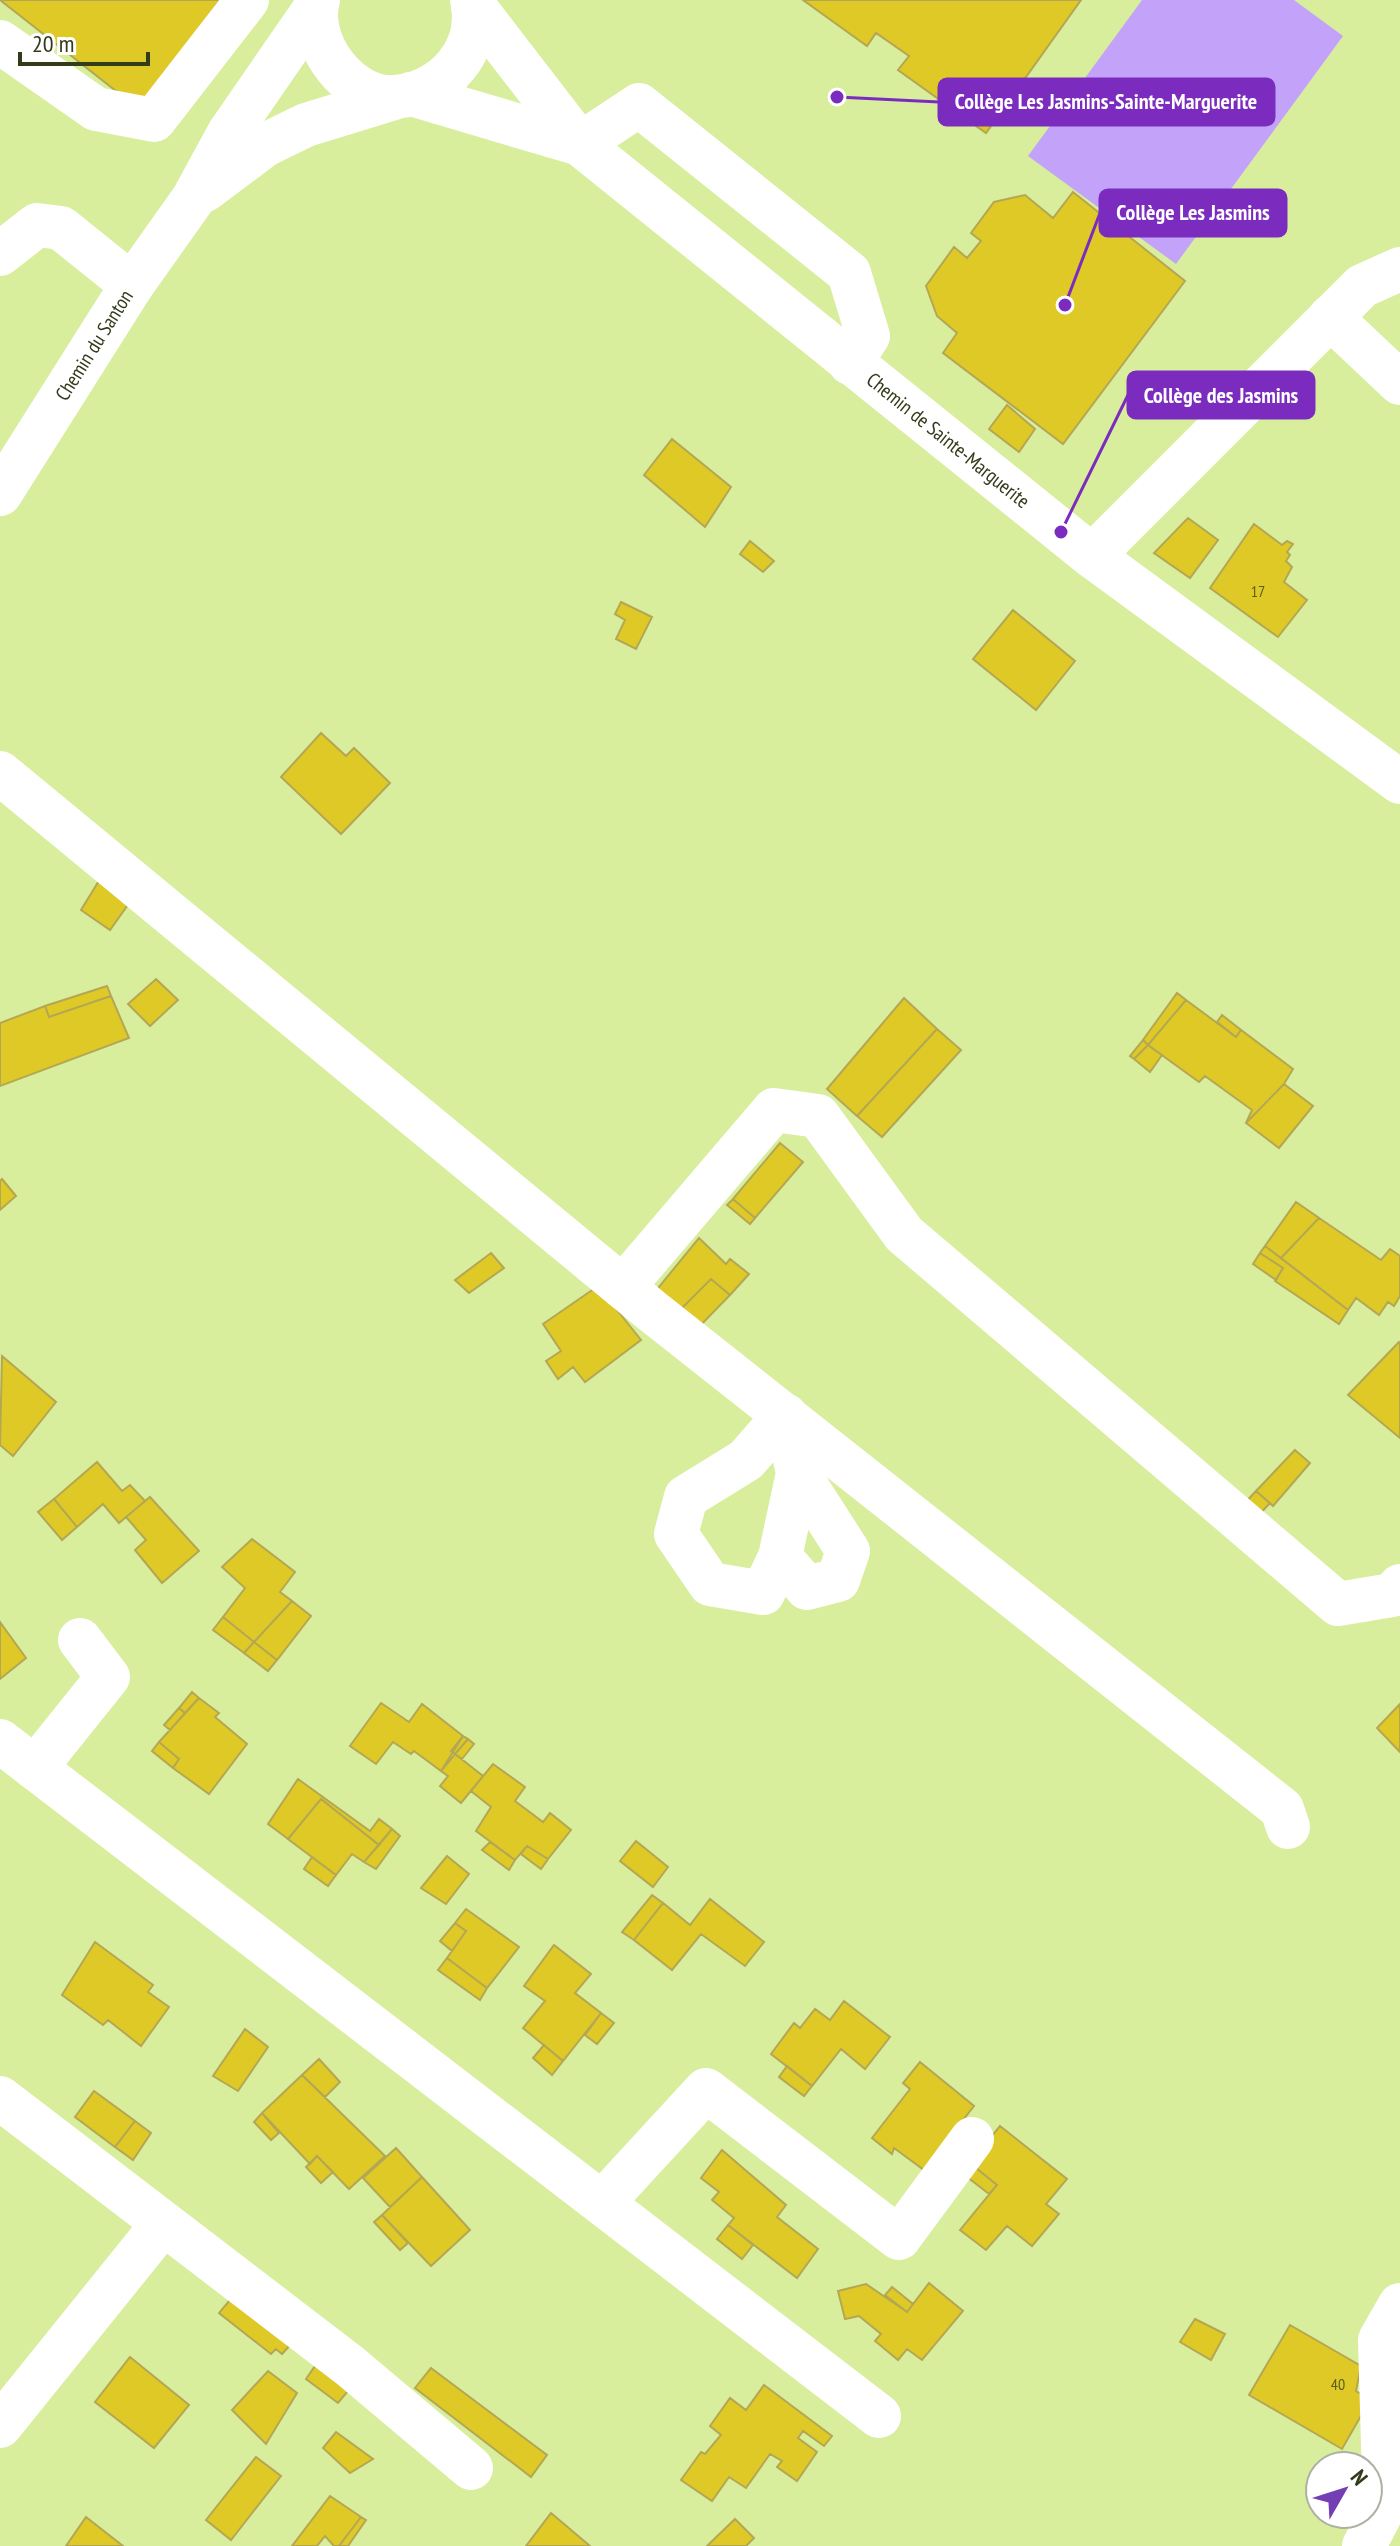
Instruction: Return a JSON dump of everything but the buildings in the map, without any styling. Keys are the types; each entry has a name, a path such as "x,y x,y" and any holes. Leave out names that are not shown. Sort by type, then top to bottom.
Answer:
{"street":[{"path":"0,42 96,109 154,120 247,0"},
{"name":"Chemin du Santon","path":"193,199 265,145 306,125 434,86 453,71 467,51 474,28 472,2"},
{"name":"Chemin de Sainte-Marguerite","path":"472,2 580,144 1092,556 1400,782"},
{"name":"Chemin du Santon","path":"0,494 132,285 193,199 229,133 317,3"},
{"name":"Chemin de Sainte-Marguerite","path":"317,3 317,31 325,54 340,73 359,87 580,144"},
{"path":"580,144 639,105 849,273 868,336 850,363"},
{"path":"0,254 37,225 61,228 132,285"},
{"path":"1092,556 1362,286 1400,269"},
{"path":"1330,317 1400,383"},
{"path":"0,773 623,1287 1282,1809 1288,1827"},
{"path":"623,1287 774,1110 818,1116 904,1234 1338,1604 1392,1595 1400,1586"},
{"path":"780,1557 807,1588 838,1580 848,1551 798,1473 785,1415"},
{"path":"785,1415 746,1460 686,1497 676,1534 710,1584 763,1593 780,1557 798,1473"},
{"path":"35,1768 108,1677 80,1640"},
{"path":"0,1741 879,2416"},
{"path":"602,2203 706,2090 899,2238 972,2139"},
{"path":"0,2098 350,2366 471,2468"},
{"path":"0,2426 162,2225"},
{"path":"1364,2546 1381,2513 1383,2490 1380,2340 1400,2305"}],"shaded area":[{"path":"1142,0 1294,0 1343,36 1176,264 1028,156"}],"place":[{"name":"Collège Les Jasmins-Sainte-Marguerite","path":"837,97"},
{"name":"Collège Les Jasmins","path":"1065,305"},
{"name":"Collège des Jasmins","path":"1061,532"}]}
